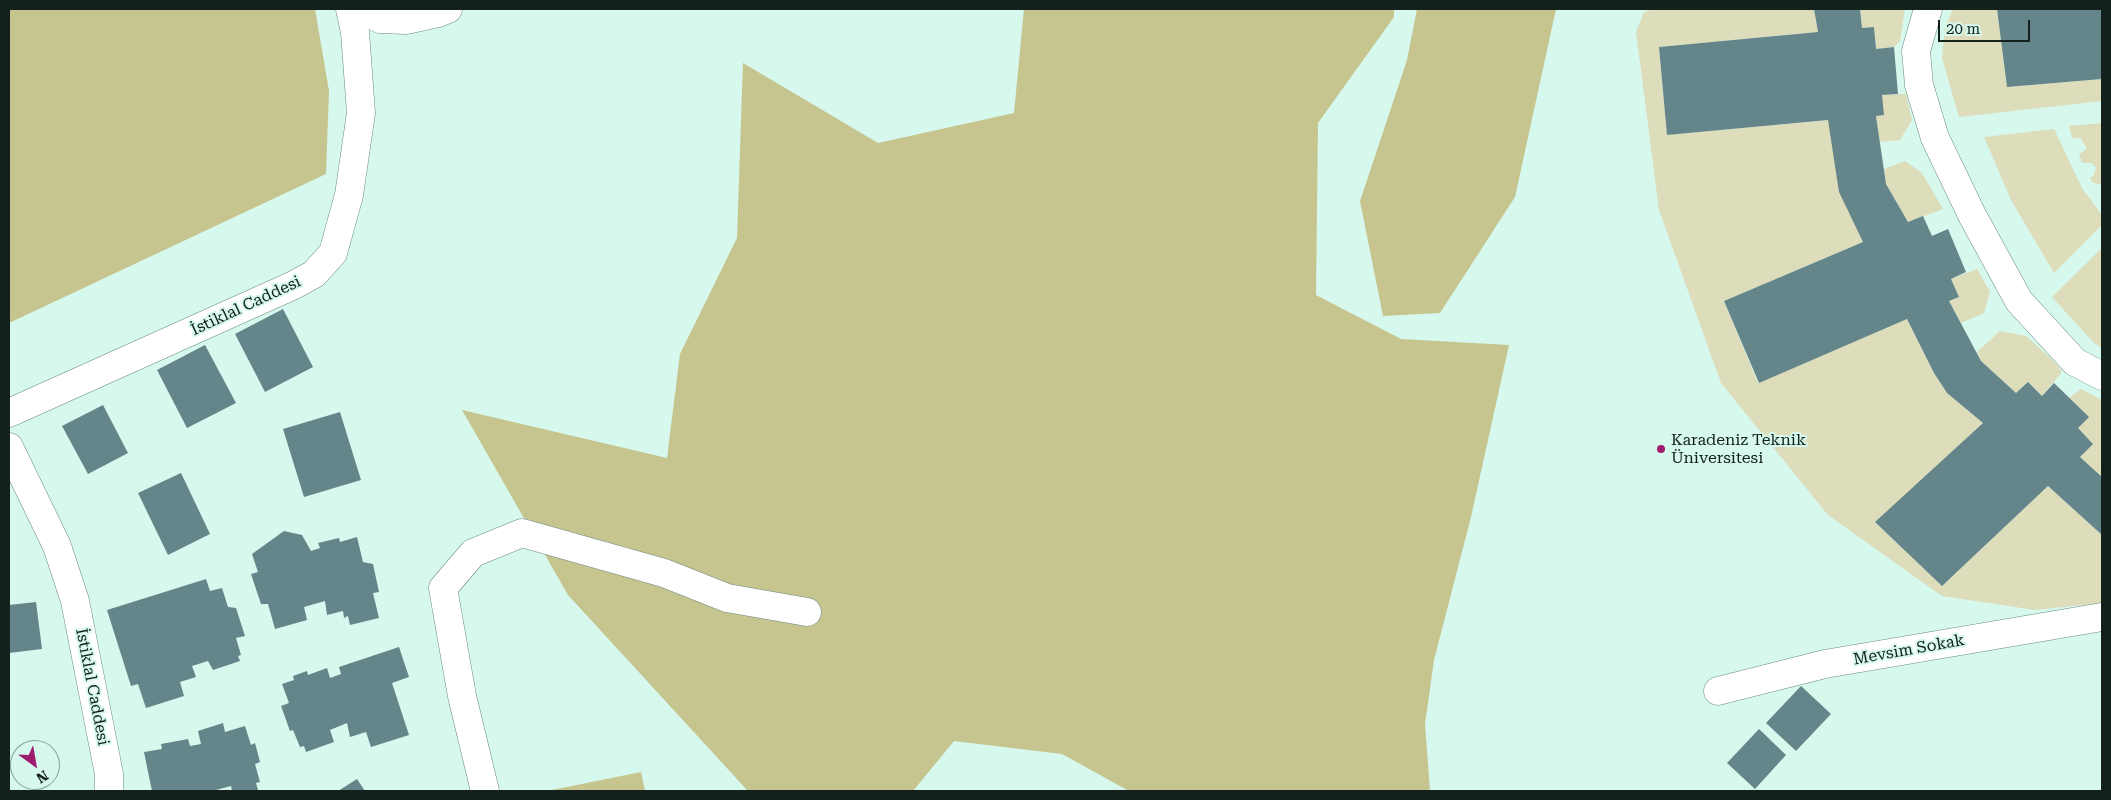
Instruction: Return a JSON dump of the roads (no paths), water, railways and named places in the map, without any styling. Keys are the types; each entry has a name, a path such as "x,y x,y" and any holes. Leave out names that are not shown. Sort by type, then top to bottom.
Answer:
{"street":[{"name":"İstiklal Caddesi","path":"9,413 294,285 314,274 333,253 349,195 361,113 355,32 350,9"},
{"path":"361,9 380,19 406,20 448,9"},
{"path":"1928,9 1916,51 1919,85 1935,138 1972,215 2019,300 2075,362 2102,376"},
{"name":"İstiklal Caddesi","path":"9,447 57,546 75,601 109,774 109,791"},
{"path":"485,791 462,696 443,588 473,553 522,533 664,573 727,598 807,612"},
{"name":"Mevsim Sokak","path":"1718,691 1825,664 2102,617"}],"place":[{"name":"Karadeniz Teknik Üniversitesi","path":"1661,449"}]}
